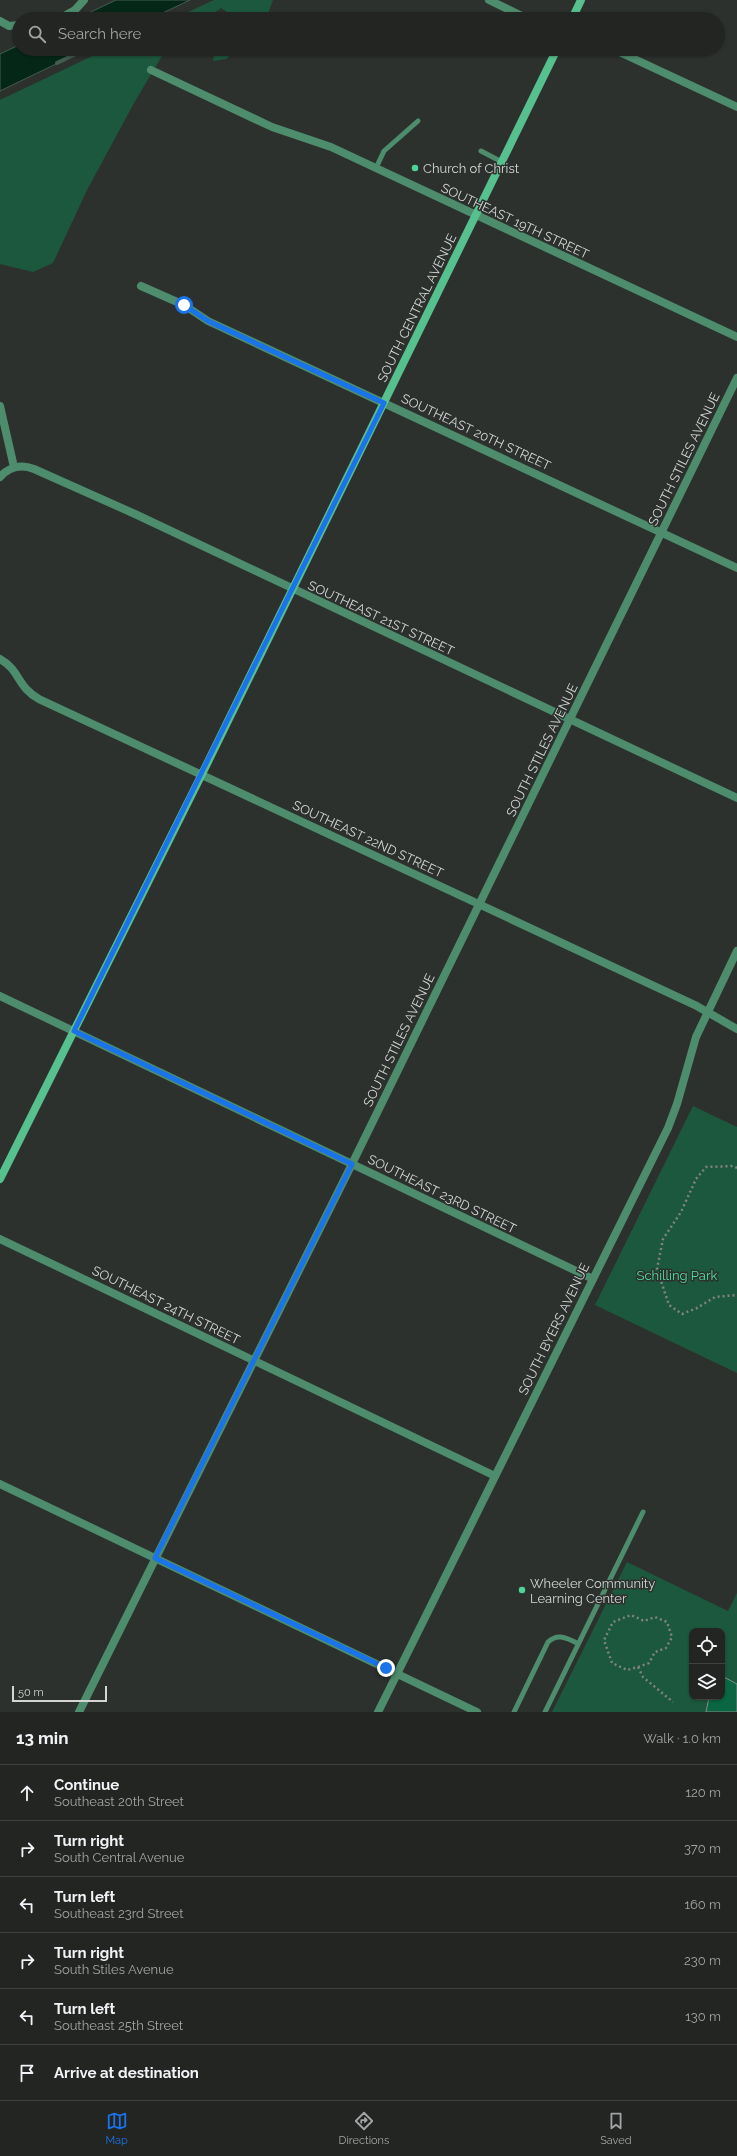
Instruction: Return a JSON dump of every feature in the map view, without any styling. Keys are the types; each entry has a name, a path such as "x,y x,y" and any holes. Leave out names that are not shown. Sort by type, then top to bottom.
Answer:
{"main road":[{"path":"575,12 581,0"},
{"name":"SOUTH CENTRAL AVENUE","path":"0,1179 202,774 554,56"}],"street":[{"path":"71,12 84,0"},
{"path":"489,0 514,12"},
{"path":"0,21 12,26"},
{"path":"628,56 737,107"},
{"name":"SOUTHEAST 19TH STREET","path":"150,70 265,124 331,147 475,216 737,337"},
{"name":"SOUTHEAST 20TH STREET","path":"141,286 184,305 208,321 737,568"},
{"name":"SOUTH STILES AVENUE","path":"79,1712 352,1164 737,378"},
{"path":"0,406 14,467 0,475"},
{"name":"SOUTHEAST 21ST STREET","path":"14,467 28,466 737,798"},
{"name":"SOUTHEAST 22ND STREET","path":"0,659 11,667 24,688 31,694 707,1012 737,1029"},
{"name":"SOUTH BYERS AVENUE","path":"378,1712 672,1119 692,1047 707,1012 737,952"},
{"name":"SOUTHEAST 23RD STREET","path":"0,996 593,1279"},
{"name":"SOUTHEAST 24TH STREET","path":"0,1239 495,1476"},
{"path":"0,1484 477,1712"}],"lane":[{"path":"376,168 384,151 418,121"},
{"path":"481,152 502,162"},
{"path":"545,1712 577,1643 643,1512"},
{"path":"514,1712 548,1642 554,1637 561,1636 577,1643"}],"path":[{"path":"737,1168 733,1166 706,1167 696,1179 682,1212 663,1239 657,1269 669,1305 682,1314 697,1308 715,1297 737,1295"},
{"path":"631,1615 644,1621 655,1617 667,1622 672,1637 666,1648 655,1652 649,1663 638,1667 627,1670 612,1663 604,1640 613,1622 631,1615"},
{"path":"638,1667 643,1677 673,1702"}],"green space":[{"path":"214,0 273,0 269,12 227,12 221,8 216,12 188,12"},
{"path":"92,56 162,56 134,103 87,190 53,263 33,272 0,264 0,100"},
{"path":"214,56 229,56 226,59 213,61"},
{"name":"Schilling Park","path":"693,1106 737,1127 737,1373 595,1305"},
{"path":"627,1562 728,1611 737,1593 737,1712 552,1712"}],"shaded area":[{"path":"116,0 190,0 165,12 91,12"},
{"path":"12,48 12,56 72,56 0,91 0,54"}],"building":[{"path":"725,1678 737,1684 737,1712 706,1712 708,1700 725,1700"}],"waterway":[{"path":"57,63 72,56"}],"place":[{"name":"Church of Christ","path":"415,168"},
{"name":"Wheeler Community Learning Center","path":"522,1590"}],"route":[{"path":"184,305 208,321 384,403 74,1031 352,1164 155,1558 386,1668"}]}
